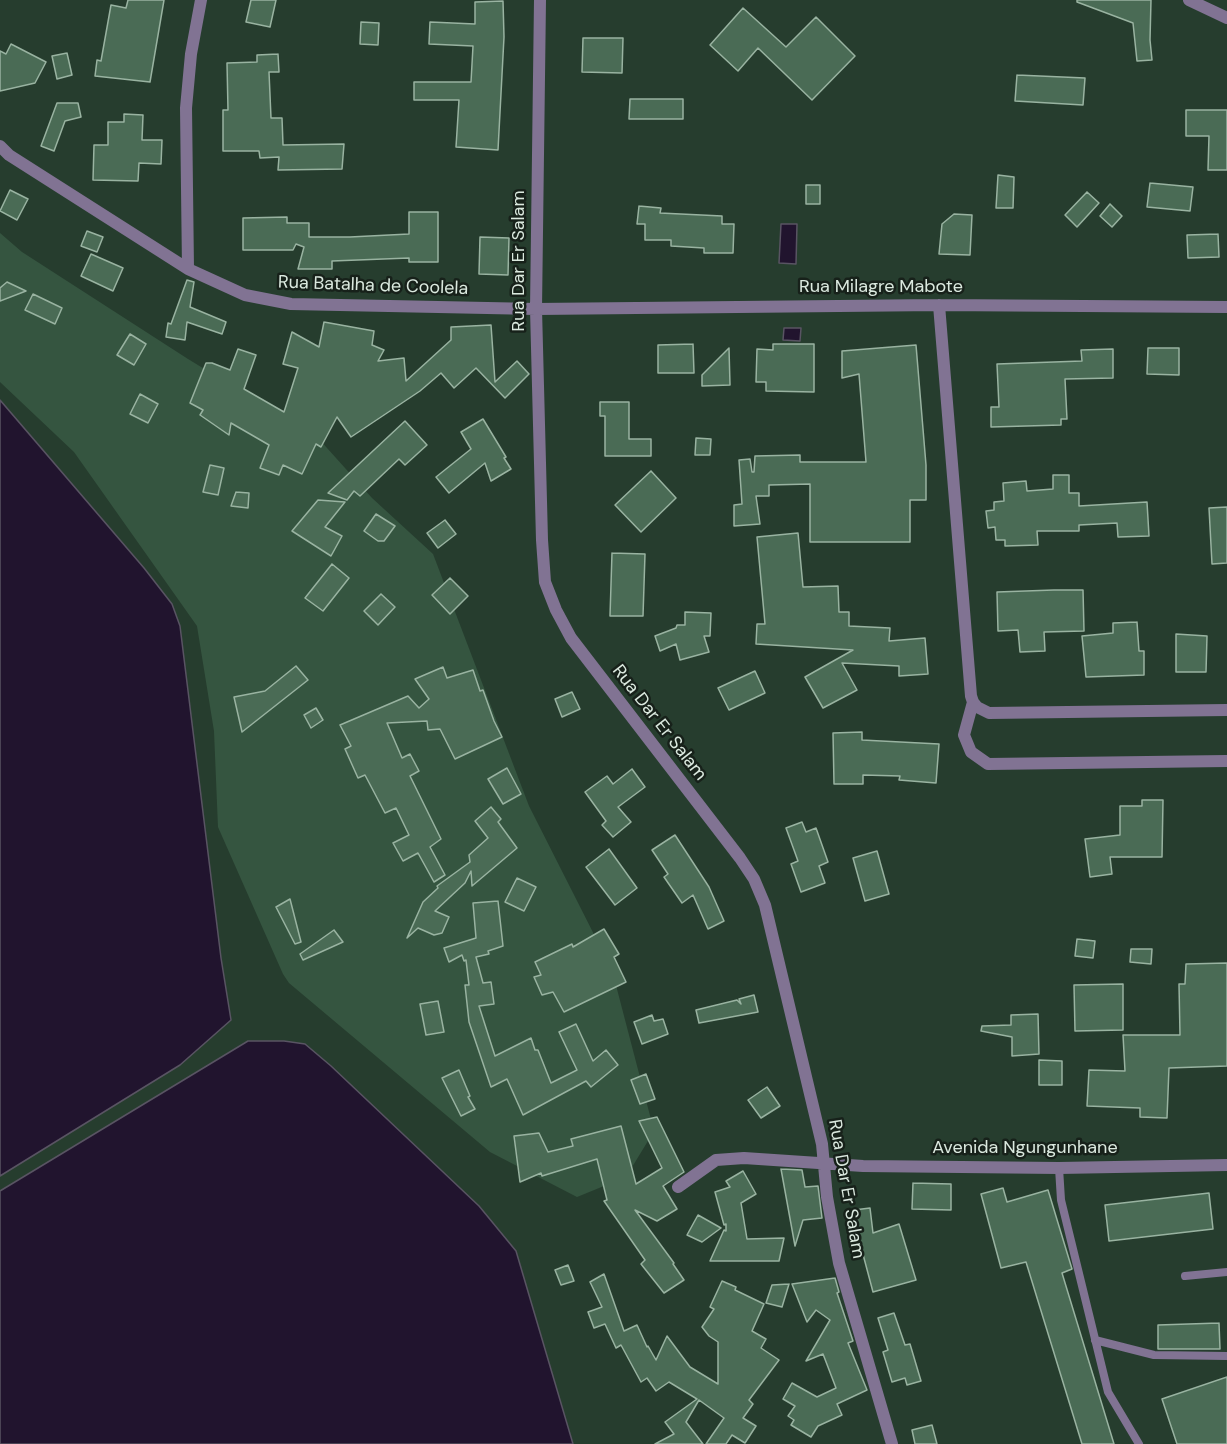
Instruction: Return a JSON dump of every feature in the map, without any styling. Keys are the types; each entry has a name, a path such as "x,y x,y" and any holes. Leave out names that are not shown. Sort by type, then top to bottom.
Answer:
{"street":[{"path":"188,269 186,108 191,54 201,0"},
{"name":"Rua Dar Er Salam","path":"540,0 536,309 545,582 556,610 571,638 740,858 754,879 765,904 822,1143 827,1197 839,1263 892,1444"},
{"path":"1189,0 1227,18"},
{"name":"Rua Batalha de Coolela","path":"0,146 9,155 188,269 245,295 291,304 536,309"},
{"path":"939,304 973,702 988,713 1227,710"},
{"name":"Rua Milagre Mabote","path":"536,309 939,304 1227,307"},
{"path":"973,702 964,735 971,752 988,764 1227,761"},
{"name":"Avenida Ngungunhane","path":"678,1187 716,1161 744,1158 863,1166 1059,1168 1227,1165"}],"lane":[{"path":"1059,1168 1061,1200 1108,1392 1139,1444"},
{"path":"1185,1276 1227,1272"},
{"path":"1095,1340 1154,1355 1227,1356"}],"green space":[{"path":"0,233 22,252 188,359 318,438 372,498 433,554 529,806 612,970 654,1131 626,1177 577,1197 490,1152 289,983 283,974 218,827 214,731 197,626 74,452 0,382"}],"shaded area":[{"path":"781,224 797,224 796,264 779,263"},
{"path":"784,328 801,328 800,341 783,340"},
{"path":"0,400 172,604 180,626 221,958 231,1020 180,1065 0,1176"},
{"path":"248,1041 284,1041 305,1044 479,1206 516,1251 573,1444 0,1444 0,1191"}],"building":[{"path":"128,0 164,0 150,82 95,76 97,60 101,61 111,5 126,8"},
{"path":"251,0 276,0 270,27 246,22"},
{"path":"1077,0 1151,0 1152,60 1137,61 1133,23 1077,2"},
{"path":"503,1 504,37 498,150 456,147 459,100 414,100 414,82 471,82 473,46 429,44 430,22 475,24 475,2"},
{"path":"743,8 786,47 816,17 855,56 812,100 758,48 738,71 710,45"},
{"path":"361,22 379,23 378,45 360,44"},
{"path":"583,38 623,38 622,73 582,72"},
{"path":"11,44 46,62 35,83 0,91 0,51 6,54"},
{"path":"67,53 72,75 57,79 52,56"},
{"path":"278,54 279,72 269,72 271,118 282,118 283,145 344,144 342,169 278,170 279,157 260,158 259,151 223,151 223,110 228,110 227,63 257,62 257,55"},
{"path":"1017,75 1085,78 1083,105 1015,101"},
{"path":"630,99 683,99 683,119 629,119"},
{"path":"57,103 78,103 81,117 65,121 54,151 41,146"},
{"path":"1186,110 1227,110 1227,170 1208,170 1209,136 1186,136"},
{"path":"124,114 143,115 142,140 162,140 161,164 139,163 138,181 93,180 94,145 108,145 108,122 124,122"},
{"path":"998,175 1014,177 1013,208 996,208"},
{"path":"1150,183 1193,187 1190,211 1147,207"},
{"path":"806,185 820,185 820,204 806,204"},
{"path":"10,190 28,199 17,220 0,211"},
{"path":"1087,192 1099,203 1077,227 1065,215"},
{"path":"1110,204 1122,216 1112,227 1100,216"},
{"path":"639,206 661,208 660,213 722,216 722,224 734,224 733,253 704,253 704,248 671,246 671,240 645,240 645,224 637,224"},
{"path":"409,212 438,212 438,262 409,262 409,258 332,261 332,269 298,269 304,247 296,244 293,250 243,250 243,218 287,217 287,223 309,223 309,237 350,237 409,234"},
{"path":"954,214 972,215 970,255 939,254 942,224"},
{"path":"87,231 103,237 97,252 81,246"},
{"path":"1218,234 1219,257 1188,258 1187,235"},
{"path":"480,237 509,238 508,275 479,274"},
{"path":"91,254 123,268 113,291 81,276"},
{"path":"187,280 194,282 190,307 226,322 222,334 187,322 185,340 166,337 168,323 171,324"},
{"path":"7,282 26,291 0,301 0,288"},
{"path":"33,294 62,308 55,324 25,310"},
{"path":"324,322 374,331 372,345 384,350 378,361 404,358 406,381 451,340 451,327 491,325 495,382 517,361 529,374 505,398 476,368 454,388 441,373 420,391 351,437 337,417 321,447 316,444 302,474 283,465 279,475 260,468 269,445 231,423 229,435 200,415 203,410 190,403 206,363 230,370 238,349 256,355 244,389 284,412 298,368 283,364 292,332 319,347"},
{"path":"130,334 146,344 134,365 117,355"},
{"path":"693,344 694,373 658,373 658,345"},
{"path":"773,344 814,344 814,392 766,391 766,382 756,382 757,349 773,350"},
{"path":"916,345 926,465 926,500 910,500 910,542 810,542 810,484 769,485 769,496 756,496 760,524 734,526 734,505 742,504 739,460 750,459 752,472 754,472 755,456 800,455 800,462 866,462 859,374 842,378 842,351"},
{"path":"729,348 730,385 702,386 702,375"},
{"path":"1148,348 1179,348 1179,375 1147,374"},
{"path":"1113,349 1113,378 1065,379 1067,419 1061,419 1061,425 991,427 991,407 999,407 997,364 1082,361 1081,350"},
{"path":"140,394 158,404 148,423 130,414"},
{"path":"600,402 629,402 629,439 651,439 651,456 605,456 605,416 600,416"},
{"path":"483,419 511,469 491,481 485,463 449,493 436,477 471,449 461,432"},
{"path":"405,421 427,445 405,465 399,459 360,496 354,491 347,500 328,493"},
{"path":"696,438 711,439 710,455 695,455"},
{"path":"210,465 224,468 218,495 203,492"},
{"path":"651,471 676,498 641,532 615,505"},
{"path":"1053,475 1069,475 1069,493 1079,493 1079,506 1147,502 1149,536 1118,537 1117,523 1079,525 1079,531 1037,531 1038,545 1005,546 1005,540 996,540 995,527 988,528 986,511 994,510 994,502 1004,501 1003,483 1026,481 1027,491 1053,489"},
{"path":"236,492 249,493 248,508 231,506"},
{"path":"318,500 345,502 325,527 342,536 331,556 292,531"},
{"path":"1227,507 1227,563 1212,564 1209,508"},
{"path":"376,514 395,526 384,541 378,541 364,531"},
{"path":"445,520 456,534 438,548 427,533"},
{"path":"798,533 803,587 838,586 839,612 849,612 849,626 890,628 889,641 925,638 928,674 899,676 899,666 842,663 857,690 823,708 805,677 853,650 756,644 757,624 765,624 757,537"},
{"path":"612,553 645,554 643,616 610,616"},
{"path":"332,564 349,578 323,611 305,598"},
{"path":"450,578 468,596 450,614 432,595"},
{"path":"1083,590 1084,631 1044,632 1045,651 1020,652 1018,630 998,631 997,592"},
{"path":"381,594 395,607 378,625 364,611"},
{"path":"685,612 711,613 710,636 704,636 709,652 680,660 676,644 660,651 655,636 676,628 677,625 685,625"},
{"path":"1137,622 1139,651 1144,651 1144,675 1086,677 1082,636 1113,633 1113,623"},
{"path":"1176,634 1207,636 1206,672 1176,672"},
{"path":"296,666 308,680 242,732 234,697 265,691"},
{"path":"443,667 447,678 473,670 480,691 483,690 502,737 455,759 440,729 428,730 427,721 387,723 402,758 410,754 419,771 410,776 441,839 430,847 445,875 434,882 418,853 403,861 393,843 409,835 396,808 385,813 365,775 358,778 345,749 351,746 340,725 408,696 419,708 429,699 415,679"},
{"path":"755,671 765,693 729,710 718,688"},
{"path":"572,692 580,709 562,717 555,699"},
{"path":"316,708 323,720 311,728 304,715"},
{"path":"862,732 862,740 939,744 936,783 899,780 900,776 863,775 863,784 834,784 833,733"},
{"path":"507,768 521,794 503,804 488,779"},
{"path":"632,769 645,787 618,807 631,822 613,837 602,825 606,821 585,792 607,776 613,784"},
{"path":"1142,800 1163,800 1162,857 1110,857 1112,874 1090,877 1085,839 1120,835 1120,806 1142,806"},
{"path":"491,807 501,819 498,822 517,848 472,886 471,871 465,883 435,911 449,917 442,933 434,935 418,928 407,938 423,902 438,888 437,886 470,862 469,855 488,838 475,821"},
{"path":"802,822 806,832 816,828 828,862 819,866 825,883 801,892 791,864 798,861 786,828"},
{"path":"675,835 709,887 724,921 708,929 693,895 682,903 664,877 668,874 652,850"},
{"path":"609,849 637,888 615,905 586,867"},
{"path":"877,851 889,894 865,901 853,858"},
{"path":"517,878 536,887 524,911 505,902"},
{"path":"290,899 301,942 295,944 276,907"},
{"path":"498,901 503,946 488,951 489,954 476,957 483,983 491,982 494,1004 479,1006 495,1056 531,1038 551,1083 577,1070 559,1032 576,1024 593,1061 606,1050 618,1065 591,1087 586,1081 523,1115 507,1079 491,1087 469,1022 465,985 469,985 466,960 464,961 462,955 449,962 444,948 476,938 473,903"},
{"path":"604,929 619,954 614,957 626,982 564,1012 553,992 542,995 534,977 541,975 535,962 572,944 573,947"},
{"path":"334,930 343,942 303,960 300,954"},
{"path":"1077,939 1095,941 1093,958 1075,956"},
{"path":"1131,949 1152,949 1151,964 1130,962"},
{"path":"1227,963 1227,1066 1169,1068 1167,1118 1140,1117 1140,1108 1087,1106 1089,1070 1125,1071 1123,1035 1180,1035 1179,984 1185,984 1186,964"},
{"path":"1123,984 1123,1030 1075,1031 1074,985"},
{"path":"754,995 758,1012 699,1023 696,1010 737,1000 741,1004 739,999"},
{"path":"438,1001 444,1032 426,1035 420,1004"},
{"path":"1038,1014 1039,1054 1012,1056 1012,1037 981,1031 982,1026 1011,1025 1011,1015"},
{"path":"652,1015 654,1021 663,1019 668,1034 642,1044 634,1022"},
{"path":"1039,1060 1062,1061 1062,1085 1039,1085"},
{"path":"459,1070 470,1096 468,1097 475,1109 461,1116 442,1078"},
{"path":"646,1074 655,1099 640,1104 631,1080"},
{"path":"767,1087 780,1106 761,1118 748,1100"},
{"path":"657,1117 684,1172 663,1186 677,1209 657,1221 635,1210 684,1280 664,1293 641,1264 645,1260 604,1201 607,1200 597,1159 542,1176 541,1173 520,1182 514,1136 539,1133 548,1152 573,1146 571,1139 621,1126 636,1184 662,1168 639,1121"},
{"path":"781,1169 802,1170 805,1187 818,1186 822,1218 803,1220 795,1246"},
{"path":"743,1171 756,1194 741,1203 747,1239 784,1238 779,1261 710,1261 724,1230 726,1231 726,1224 724,1225 715,1192 730,1187 726,1181"},
{"path":"913,1183 951,1184 951,1210 912,1209"},
{"path":"1003,1188 1007,1202 1048,1190 1072,1269 1062,1273 1114,1444 1082,1444 1026,1262 1001,1268 981,1194"},
{"path":"1209,1193 1213,1229 1109,1241 1105,1205"},
{"path":"870,1208 873,1233 899,1224 916,1280 873,1292 856,1228 854,1210"},
{"path":"698,1215 721,1228 702,1242 687,1235"},
{"path":"568,1265 574,1281 561,1285 555,1270"},
{"path":"604,1274 624,1331 637,1325 656,1360 667,1336 690,1367 718,1384 718,1342 702,1327 714,1309 710,1307 722,1281 764,1304 752,1331 766,1339 761,1348 779,1360 749,1400 753,1404 743,1418 756,1426 745,1443 732,1435 726,1444 706,1444 724,1418 699,1400 686,1422 703,1444 655,1444 674,1434 665,1422 697,1399 669,1382 656,1391 647,1378 641,1382 621,1345 616,1348 605,1324 594,1328 588,1312 602,1307 590,1282"},
{"path":"835,1278 839,1292 837,1293 853,1341 848,1343 867,1390 837,1404 842,1415 818,1426 811,1437 791,1425 794,1420 788,1416 795,1406 783,1399 792,1383 817,1397 836,1388 823,1354 806,1361 830,1320 816,1310 807,1322 792,1284"},
{"path":"789,1284 782,1307 766,1303 772,1285"},
{"path":"894,1313 905,1345 910,1344 921,1381 907,1385 905,1378 892,1382 883,1352 888,1350 878,1318"},
{"path":"1219,1323 1220,1349 1158,1349 1158,1325"},
{"path":"1227,1377 1227,1444 1177,1444 1162,1399"},
{"path":"932,1425 937,1444 915,1444 912,1430"}]}
